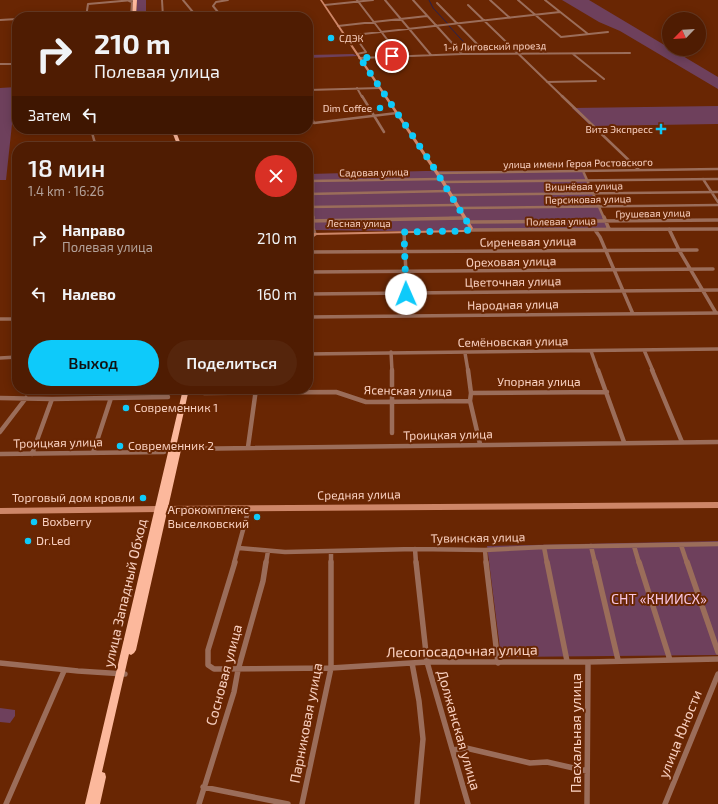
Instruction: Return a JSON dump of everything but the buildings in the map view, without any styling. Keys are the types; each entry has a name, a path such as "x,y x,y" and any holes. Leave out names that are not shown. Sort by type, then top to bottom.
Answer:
{"highway":[{"path":"133,12 134,0"},
{"path":"176,134 178,140"},
{"name":"улица Западный Обход","path":"95,804 122,674 156,523 161,509 161,496 185,394"},
{"name":"улица Западный Обход","path":"90,804 161,509 178,449 190,394"}],"street":[{"path":"89,0 92,3 96,3"},
{"path":"127,0 132,2 132,12"},
{"path":"87,12 88,6 96,3 134,0"},
{"path":"162,0 163,12"},
{"path":"183,0 194,12"},
{"path":"218,12 213,6 216,2 228,0"},
{"path":"321,0 338,26"},
{"path":"321,0 442,181"},
{"path":"325,5 372,0"},
{"path":"385,0 431,55"},
{"path":"413,0 462,54"},
{"path":"490,0 510,18"},
{"name":"1-й Лиговский проезд","path":"518,0 561,37 608,32"},
{"path":"545,0 588,34"},
{"path":"358,1 399,55"},
{"name":"1-й Лиговский проезд","path":"437,3 481,48"},
{"path":"468,5 639,170"},
{"name":"1-й Лиговский проезд","path":"345,36 560,12"},
{"path":"338,26 427,16"},
{"path":"0,20 12,19"},
{"path":"354,35 366,52 359,56"},
{"path":"573,53 604,79"},
{"name":"1-й Лиговский проезд","path":"359,56 630,53"},
{"path":"359,56 450,193 471,228 469,230"},
{"path":"0,64 12,64"},
{"path":"547,82 596,81"},
{"path":"357,88 384,132"},
{"path":"313,90 380,88"},
{"path":"313,119 315,123 397,113"},
{"name":"улица имени Героя Ростовского","path":"437,173 718,169"},
{"path":"583,171 609,229"},
{"path":"703,179 718,202"},
{"name":"Садовая улица","path":"313,181 587,181 718,179"},
{"path":"313,181 313,221"},
{"name":"Вишнёвая улица","path":"313,194 593,194 718,192"},
{"name":"Персиковая улица","path":"314,207 458,206 599,208 718,205"},
{"name":"Грушевая улица","path":"313,221 466,220 605,222 718,220"},
{"path":"669,229 717,313"},
{"name":"Полевая улица","path":"404,232 469,230 718,229"},
{"path":"595,230 606,251 633,314"},
{"path":"404,232 408,316"},
{"name":"Лесная улица","path":"313,235 404,232"},
{"name":"Сиреневая улица","path":"313,251 406,252 697,250"},
{"name":"Ореховая улица","path":"313,272 713,270"},
{"name":"Цветочная улица","path":"313,296 623,290 718,290"},
{"name":"Народная улица","path":"313,317 717,313"},
{"path":"0,319 12,319"},
{"name":"Семёновская улица","path":"313,354 718,349"},
{"path":"644,350 682,442"},
{"path":"592,351 624,442"},
{"path":"392,352 392,433"},
{"path":"465,353 471,393 470,401 480,444"},
{"path":"0,358 12,357"},
{"name":"Ясенская улица","path":"313,392 336,392 366,402 470,401"},
{"name":"Упорная улица","path":"471,393 607,392"},
{"path":"248,447 255,394"},
{"path":"0,398 52,399 168,397"},
{"path":"0,432 26,398"},
{"path":"94,453 110,398"},
{"path":"32,454 52,399"},
{"name":"Троицкая улица","path":"178,449 624,442 718,442"},
{"name":"Троицкая улица","path":"0,454 164,452"},
{"path":"156,523 152,515 146,509 155,504 161,496"},
{"name":"Средняя улица","path":"0,511 718,505"},
{"path":"239,548 249,508"},
{"name":"Тувинская улица","path":"239,548 285,552 415,548 485,550 544,547 718,544"},
{"path":"681,545 718,652"},
{"path":"591,546 618,660"},
{"path":"634,546 670,660"},
{"path":"544,547 567,661"},
{"name":"Лесопосадочная улица","path":"239,548 208,650 208,665 214,669 238,670 331,668 427,662 498,663 718,659"},
{"name":"Должанская улица","path":"415,548 427,662 468,804"},
{"path":"485,550 498,663"},
{"name":"Сосновая улица","path":"199,804 203,787 234,692 238,670 263,580 268,551"},
{"name":"Парниковая улица","path":"302,804 331,668 331,551"},
{"name":"Пасхальная улица","path":"587,804 588,662"},
{"path":"0,663 64,671 122,674"},
{"path":"412,663 419,696 422,734 417,804"},
{"path":"6,804 64,671"},
{"name":"улица Юности","path":"665,804 718,674"},
{"path":"453,750 466,748 530,763 546,762 587,771"},
{"path":"203,787 288,804"}],"green space":[{"path":"137,0 146,0 146,12 136,12"},
{"path":"562,0 589,0 662,44 662,56 620,31 599,22"},
{"path":"353,54 358,56 313,58 313,55"},
{"path":"662,56 683,56 718,77 718,89"},
{"path":"12,87 12,124 6,180 0,180 0,88"},
{"path":"718,106 718,124 591,126 572,108"},
{"path":"425,171 582,171 609,229 469,230 466,232 313,230 313,174"},
{"name":"СНТ «КНИИСХ»","path":"718,541 718,655 501,657 487,546"},
{"path":"0,708 15,710 15,716 10,723 0,722"}],"waterway":[{"path":"429,0 433,8 448,24"},
{"path":"449,26 470,49"}],"place":[{"name":"СДЭК","path":"331,38"},
{"name":"Dim Coffee","path":"380,108"},
{"name":"Вита Экспресс","path":"661,129"},
{"name":"Современник 1","path":"126,408"},
{"name":"Современник 2","path":"120,446"},
{"name":"Торговый дом кровли","path":"143,498"},
{"name":"Агрокомплекс Выселковский","path":"257,517"},
{"name":"Boxberry","path":"34,522"},
{"name":"Dr.Led","path":"28,541"}],"route":[{"path":"392,56 360,58 429,160 471,228 463,231 404,232 406,252 406,294"}]}
